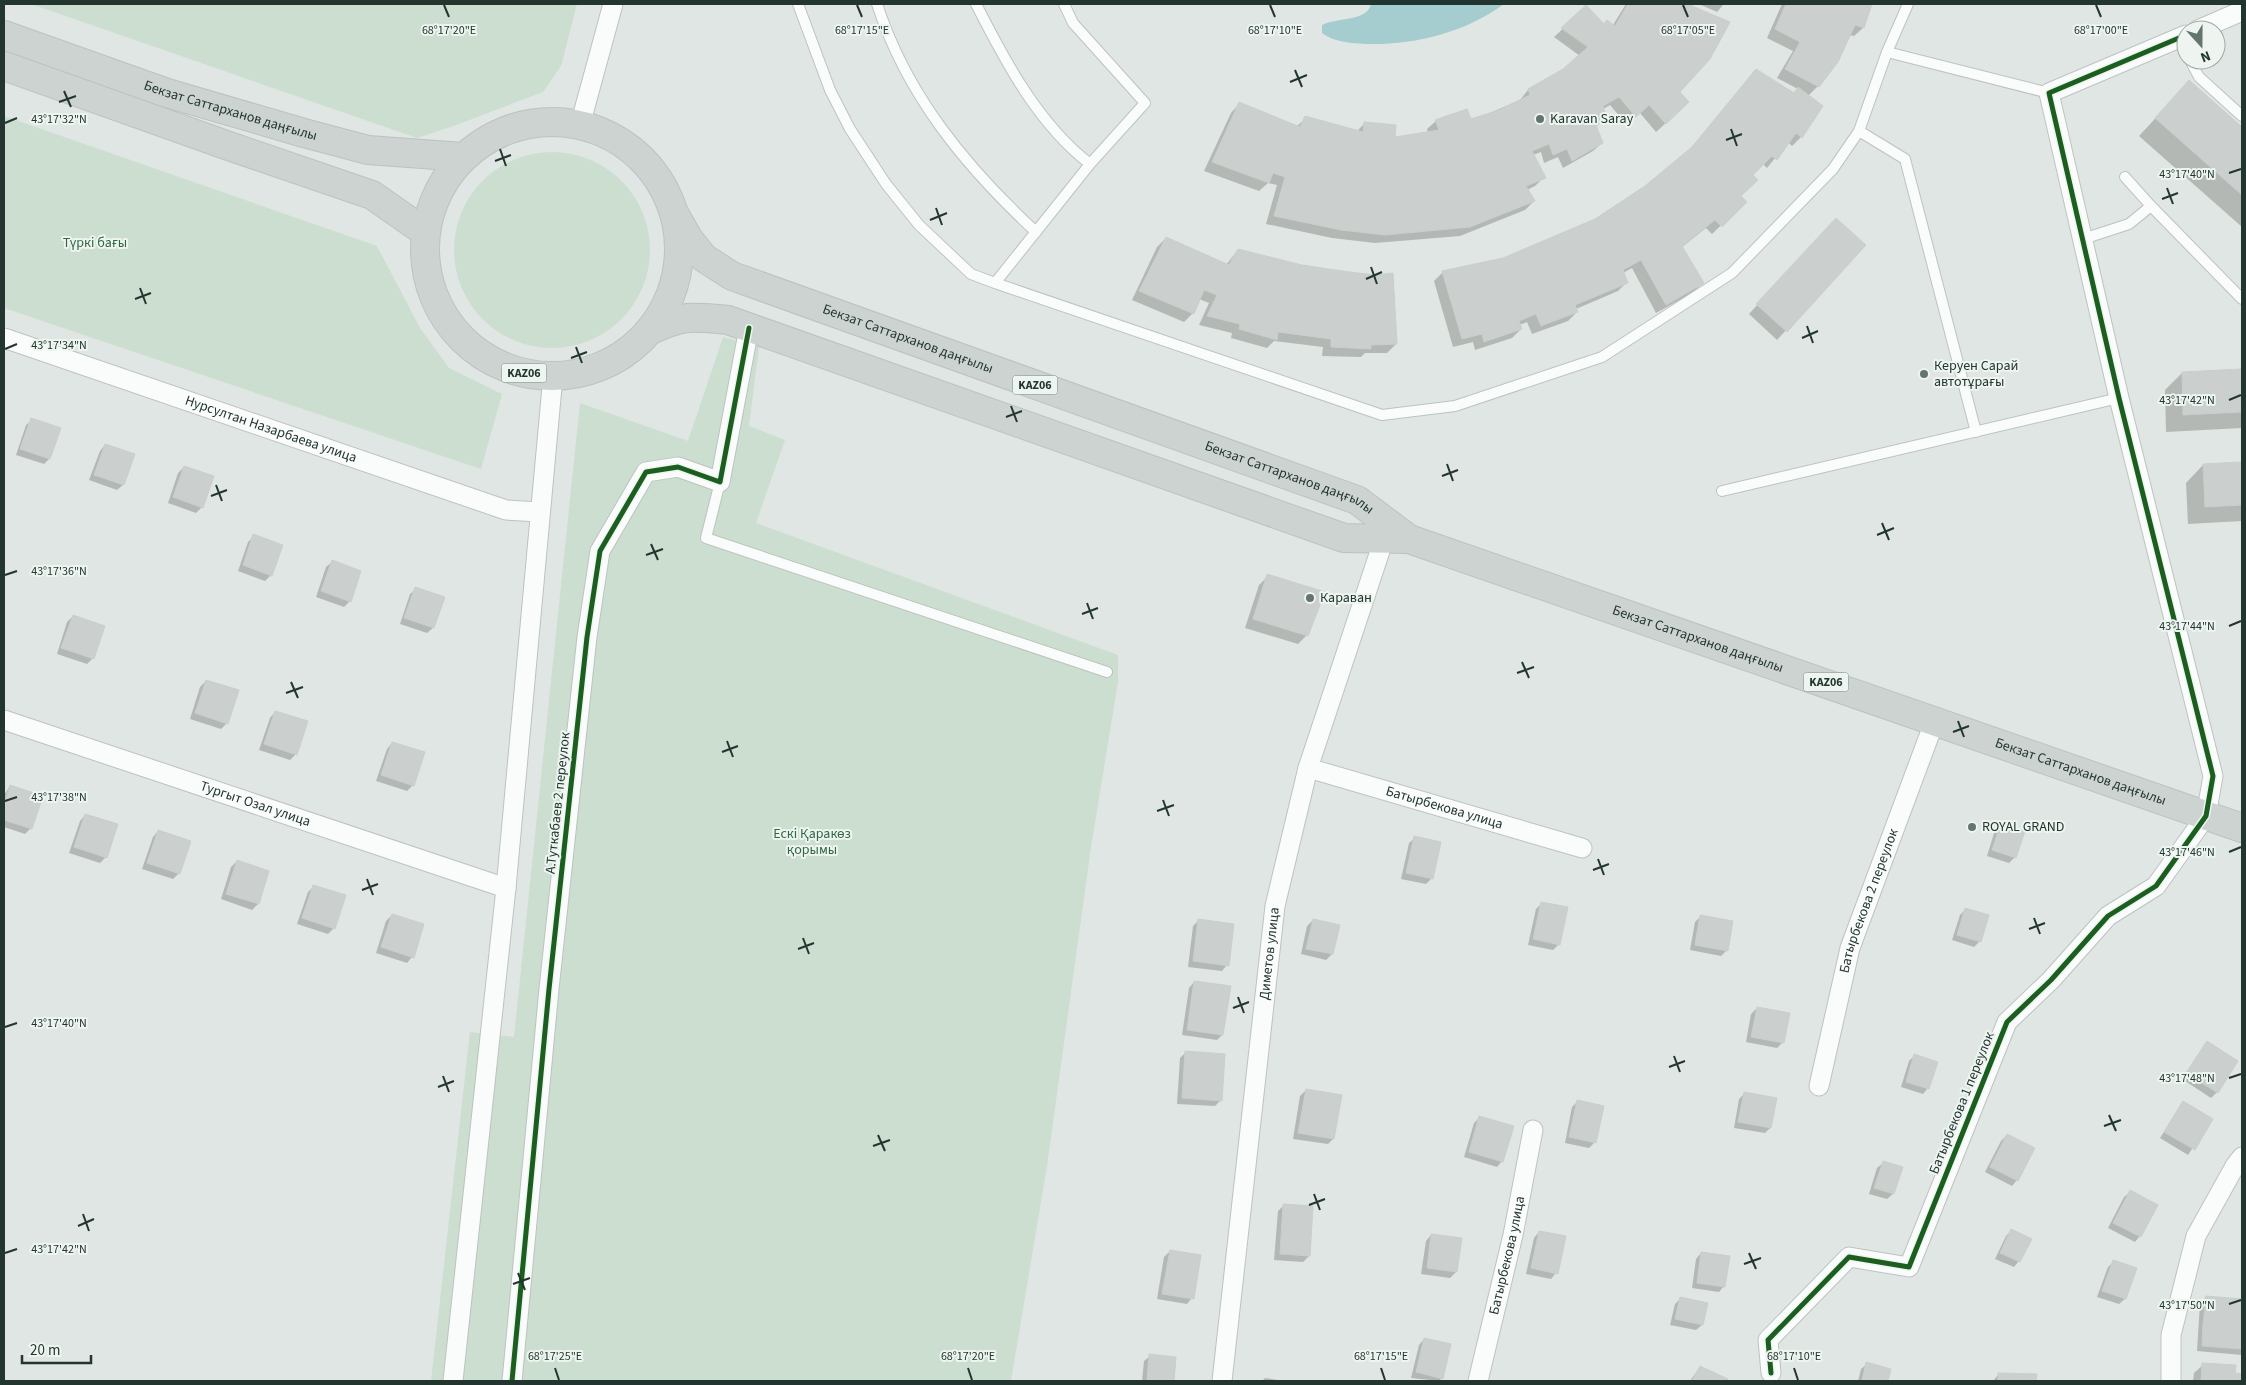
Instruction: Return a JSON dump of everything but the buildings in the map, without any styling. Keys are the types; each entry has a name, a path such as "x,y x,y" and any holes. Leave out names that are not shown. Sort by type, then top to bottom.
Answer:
{"main road":[{"name":"Бекзат Саттарханов даңғылы","path":"4,35 167,92 304,133 368,150 463,158"},
{"path":"4,66 372,195 425,232"},
{"name":"KАZ06","path":"538,122 580,125 599,130 617,139 647,164 659,179 675,215 679,253 677,273 662,314 649,331 633,346 602,365 575,374 553,376 531,374 497,363 472,348 456,333 443,316 429,283 424,254 425,232 430,211 438,191 463,158 480,144 518,126 538,122"},
{"name":"Бекзат Саттарханов даңғылы","path":"675,215 688,238 704,258 732,276 1357,500 1396,539"},
{"name":"Бекзат Саттарханов даңғылы","path":"649,331 674,319 698,317 728,320 1344,538 1396,539 1935,720 2242,828"}],"street":[{"path":"580,125 613,4"},
{"path":"2221,20 2242,11"},
{"path":"2176,44 2049,93 2119,398 2212,776 2206,816"},
{"path":"720,482 749,328"},
{"name":"Нурсултан Назарбаева улица","path":"4,338 506,510 539,512"},
{"path":"454,1381 506,888 539,512 553,376"},
{"name":"А.Туткабаев 2 переулок","path":"512,1381 550,980 587,637 600,551 646,472 678,467 720,482"},
{"name":"Диметов улица","path":"1222,1381 1275,906 1308,768 1396,539"},
{"name":"Тургыт Озал улица","path":"4,720 506,888"},
{"name":"Батырбекова 2 переулок","path":"1819,1086 1850,948 1935,720"},
{"name":"Батырбекова улица","path":"1308,768 1582,848"},
{"name":"Батырбекова 1 переулок","path":"1771,1373 1768,1340 1850,1257 1909,1267 2007,1022 2051,980 2108,916 2156,886 2206,816"},
{"name":"Батырбекова улица","path":"1478,1381 1512,1235 1533,1130"},
{"path":"2171,1381 2171,1335 2196,1236 2235,1166 2242,1157"}],"lane":[{"path":"798,4 830,90 850,129 886,184 920,226 971,274 1382,414 1455,406 1602,357 1732,273 1833,169 1859,131 1887,52 1908,4"},
{"path":"877,4 898,54 930,114 964,160 1036,232"},
{"path":"976,4 1008,65 1039,110 1072,150 1090,164"},
{"path":"995,283 1090,164 1145,103 1073,23 1064,4"},
{"path":"1887,52 2049,93"},
{"path":"2195,70 2199,77 2242,116"},
{"path":"1859,131 1905,159 1976,432"},
{"path":"2125,177 2242,298"},
{"path":"2083,238 2129,224 2151,206"},
{"path":"1722,491 2119,398"},
{"path":"720,482 706,538 1107,672"}],"green space":[{"path":"31,4 577,4 561,66 543,92 417,138"},
{"name":"Түркі бағы","path":"4,116 377,246 420,328 449,368 502,394 481,469 4,308"},
{"path":"552,152 571,154 589,160 606,169 621,181 633,196 642,213 648,231 650,250 648,269 642,287 633,304 621,319 606,331 589,340 571,346 552,348 533,346 515,340 498,331 483,319 471,304 462,287 456,269 454,250 456,231 462,213 471,196 483,181 498,169 515,160 533,154"},
{"name":"Ескі Қаракөз қорымы","path":"723,337 759,347 749,426 785,440 756,523 1118,655 1118,682 1091,847 1047,1166 1011,1381 431,1381 470,1032 514,1037 580,403 688,441"}],"water":[{"path":"1371,4 1504,4 1489,14 1456,30 1403,42 1366,44 1337,40 1322,33 1322,25 1364,14"}],"cycle path":[{"path":"1771,1373 1768,1340 1849,1257 1909,1267 2007,1022 2051,980 2108,916 2156,886 2206,816 2213,776 2119,398 2049,93 2176,39"},
{"path":"512,1381 549,989 587,637 600,551 646,472 678,467 720,482 749,328"}],"place":[{"name":"Karavan Saray","path":"1540,119"},
{"name":"Керуен Сарай автотұрағы","path":"1924,374"},
{"name":"Караван","path":"1310,598"},
{"name":"ROYAL GRAND","path":"1972,827"}]}
